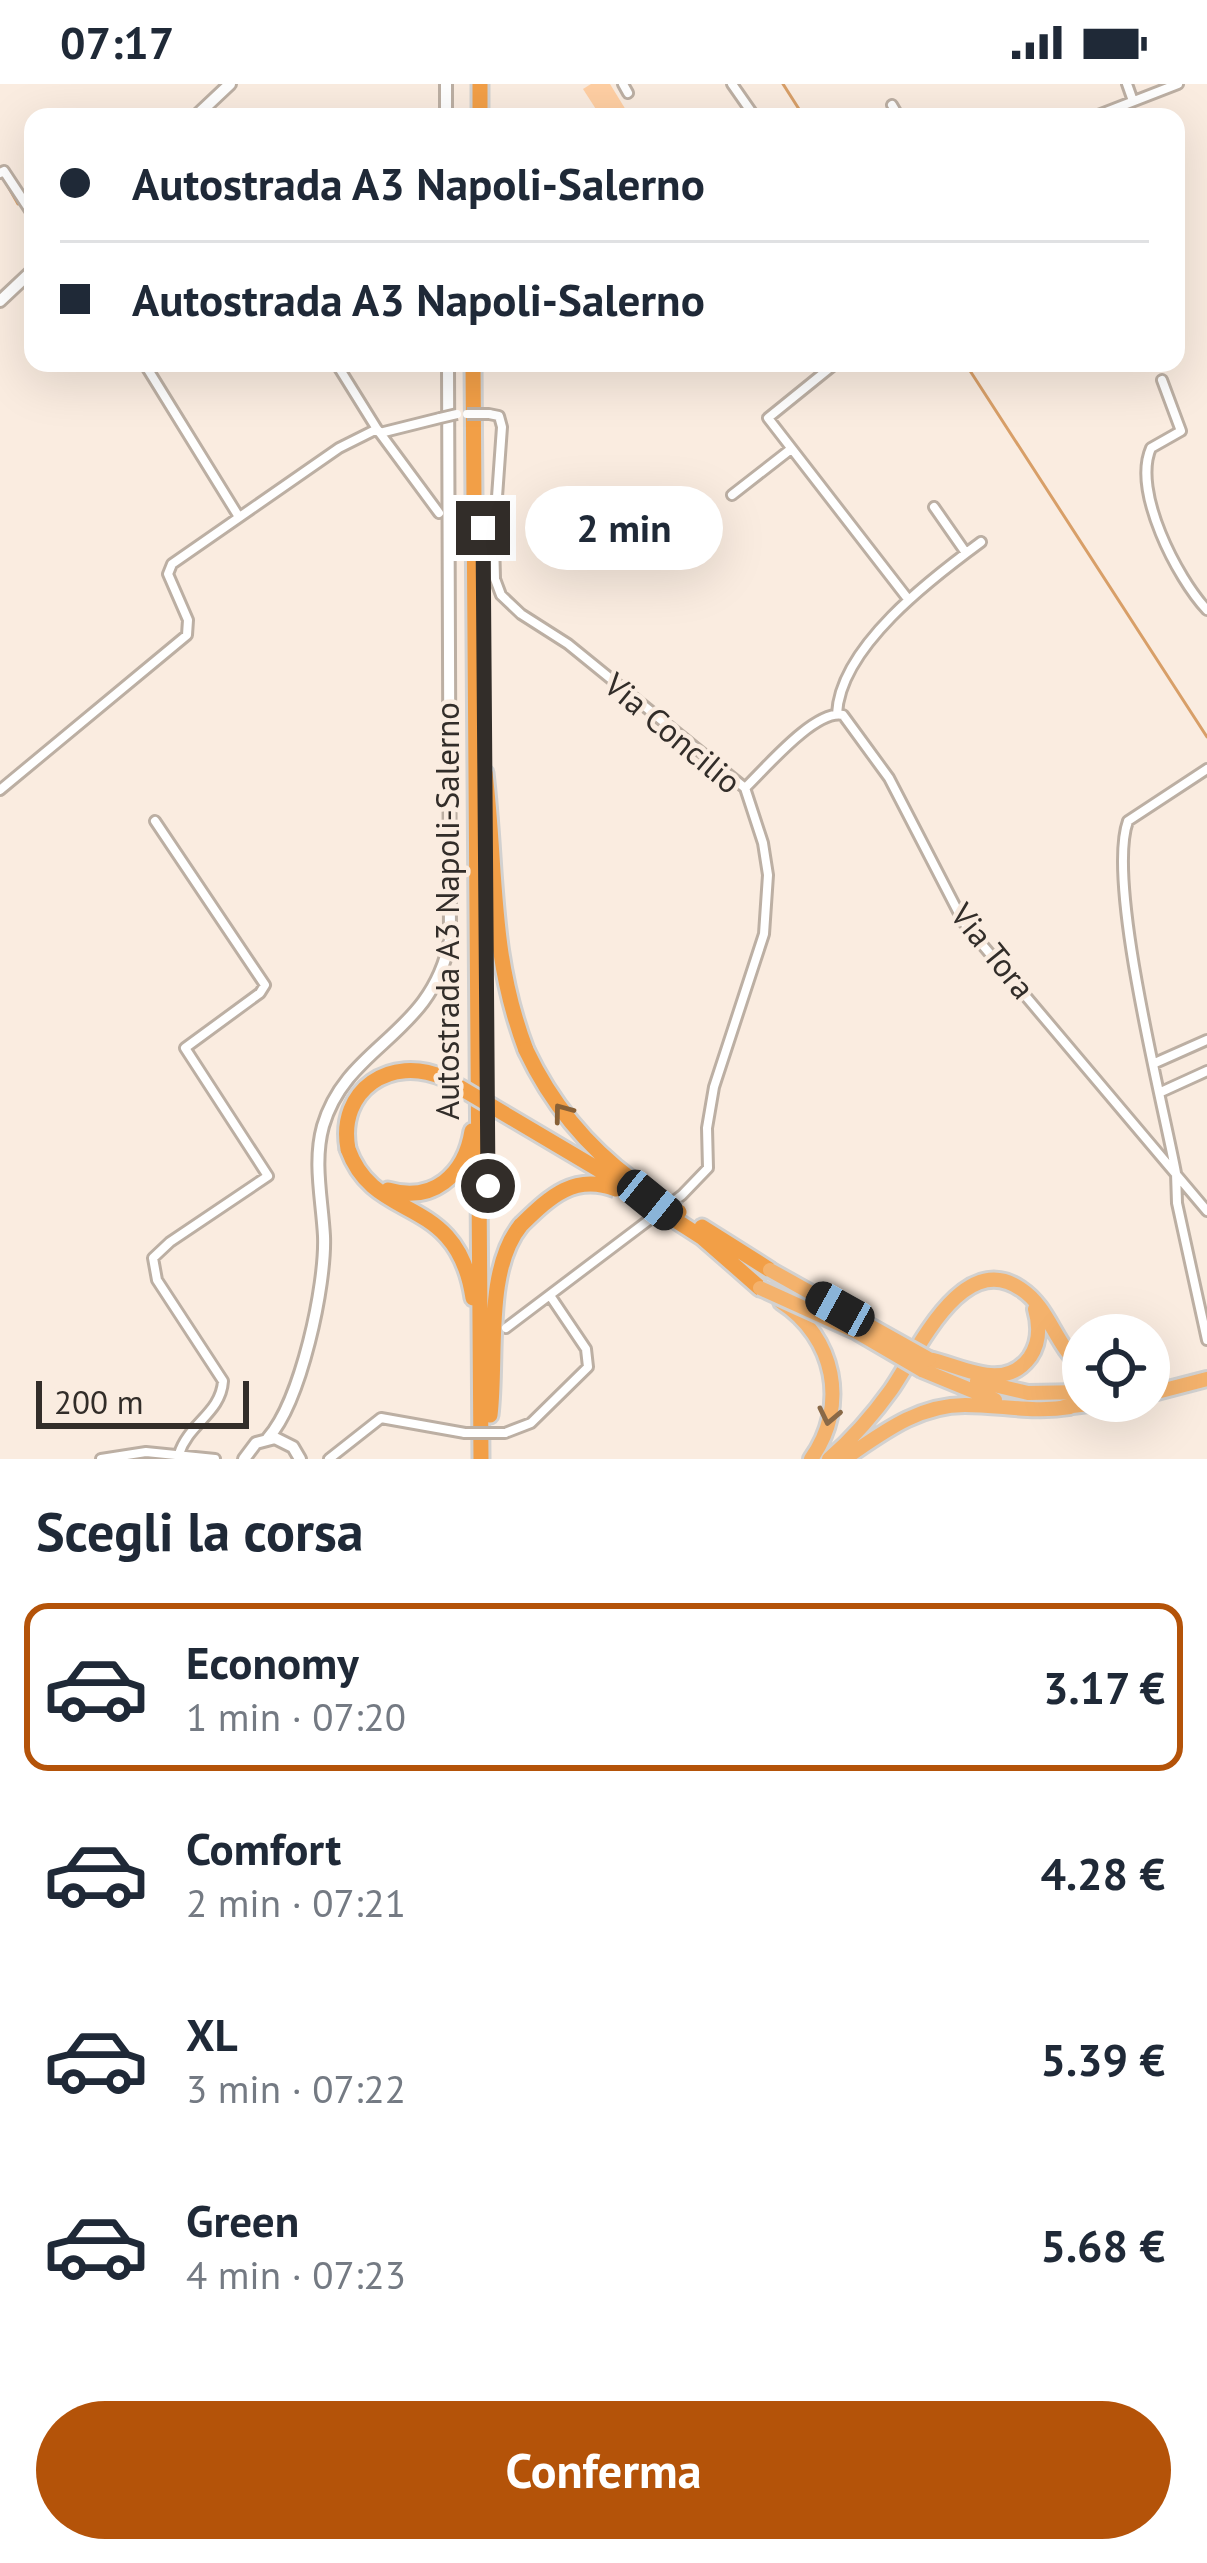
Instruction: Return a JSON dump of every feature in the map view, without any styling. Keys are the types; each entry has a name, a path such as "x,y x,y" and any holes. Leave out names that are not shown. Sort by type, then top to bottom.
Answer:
{"highway":[{"name":"Autostrada A3 Napoli-Salerno","path":"472,372 478,1018 490,1459"},
{"name":"Autostrada A3 Napoli-Salerno","path":"481,1459 486,1415 482,372"},
{"path":"485,773 495,932 507,992 526,1050 545,1088 577,1131 806,1323 820,1341 831,1369 831,1415 811,1459"},
{"path":"369,1182 392,1192 423,1193 444,1184 460,1168 472,1130 478,1018"},
{"path":"486,1415 472,1293 462,1256 439,1227 360,1174 348,1149 349,1112 362,1089 382,1075 418,1069 444,1078 925,1365 1014,1391 1062,1392"},
{"path":"486,1415 499,1272 521,1226 556,1192 583,1183 614,1187 677,1216"},
{"path":"829,1459 874,1413 956,1296 971,1285 992,1280 1010,1283 1027,1294 1041,1308 1062,1346"},
{"path":"760,1288 998,1401 1062,1407"},
{"path":"925,1365 990,1376 1022,1366 1039,1335 1036,1310 1027,1294"},
{"path":"1170,1386 1207,1378"},
{"path":"844,1459 898,1423 937,1408 1062,1408"}],"street":[{"path":"205,108 230,84"},
{"path":"1127,84 1133,101"},
{"path":"1116,108 1178,84"},
{"path":"2,172 24,203"},
{"path":"0,301 24,278"},
{"path":"150,372 239,517"},
{"path":"342,372 439,513"},
{"path":"231,1459 245,1456 268,1438 283,1417 322,1288 324,1238 318,1171 325,1120 346,1080 403,1029 426,1001 442,972 450,940 448,372"},
{"path":"825,372 768,418 908,599"},
{"path":"1162,380 1180,431 1151,448 1149,485 1168,550 1207,610"},
{"name":"Via Concilio","path":"0,790 187,635 190,628 168,570 339,448 378,431 440,418 499,416 494,579 501,596 568,644 745,788 766,859 767,913 760,954 714,1087 707,1128 708,1168 682,1195 506,1328"},
{"path":"732,495 791,449"},
{"path":"934,507 966,553"},
{"path":"745,788 817,722 837,714 838,697 852,671 908,599 981,542"},
{"name":"Via Tora","path":"837,714 849,722 889,778 964,923 1207,1210"},
{"path":"1207,770 1129,821 1122,838 1124,891 1207,1340"},
{"path":"155,821 265,985 260,994 185,1048 268,1176 153,1258 158,1280 223,1381 219,1401 184,1439 179,1454"},
{"path":"1155,1063 1207,1040"},
{"path":"1161,1092 1207,1071"},
{"path":"329,1459 381,1418 465,1433 505,1433 531,1423 588,1367 586,1349 551,1297"},
{"path":"283,1417 298,1453"},
{"path":"268,1438 298,1453"},
{"path":"101,1459 136,1453 215,1459"}],"shaded area":[{"path":"610,84 625,108 595,108 583,89"}],"waterway":[{"path":"783,84 798,108"},
{"path":"1,174 18,204"},
{"path":"971,372 1207,737"}],"route":[{"path":"483,528 488,1186"}]}
